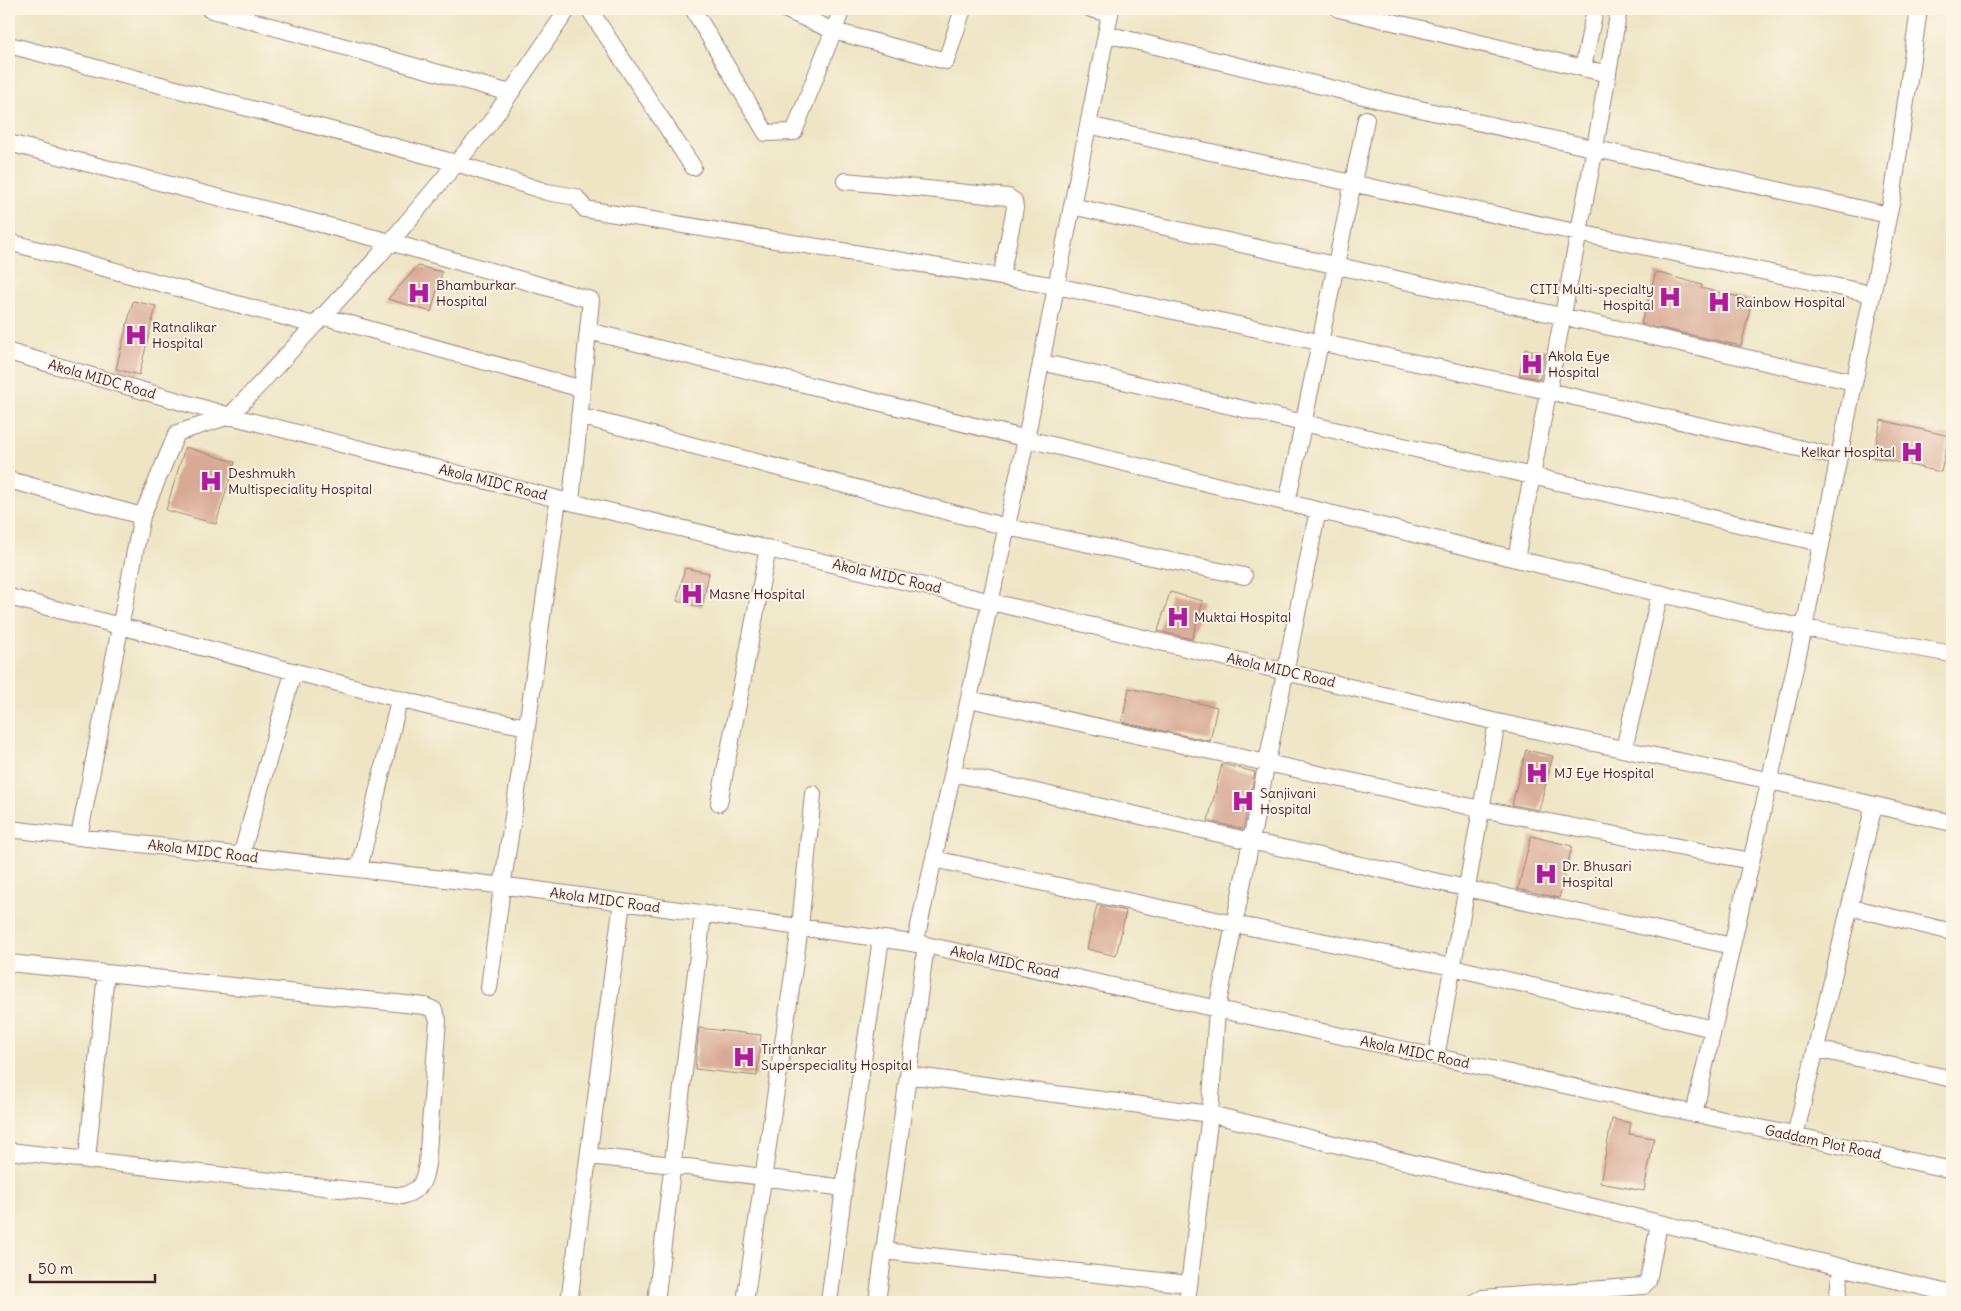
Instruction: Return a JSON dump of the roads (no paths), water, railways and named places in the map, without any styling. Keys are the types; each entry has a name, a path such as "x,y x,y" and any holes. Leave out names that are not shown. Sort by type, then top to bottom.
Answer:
{"street":[{"path":"209,9 510,93"},
{"path":"79,837 142,516 177,434 230,416 390,242 490,123 566,9"},
{"path":"589,9 693,166"},
{"path":"693,9 766,133 794,132 842,9"},
{"path":"784,9 834,31 946,61 963,9"},
{"path":"877,1302 908,1075 921,944 934,859 1026,439 1111,11 1090,9"},
{"path":"1339,9 1608,74"},
{"path":"1583,68 1595,9"},
{"path":"1516,559 1595,148 1619,9"},
{"path":"1694,1114 1804,628 1888,215 1919,9"},
{"path":"1106,34 1380,100 1888,215"},
{"path":"9,45 456,164 547,192 576,197 585,209 1056,286 1548,391 1838,457"},
{"path":"1287,503 1351,182 1366,119"},
{"path":"1088,124 1872,294"},
{"path":"9,143 390,242 590,300 579,416 527,727 502,887 489,988"},
{"path":"845,181 1008,197 1014,200 1015,208 1001,277"},
{"path":"1072,206 1854,382"},
{"path":"9,242 582,389"},
{"path":"588,331 1804,628 1952,654"},
{"name":"Akola MIDC Road","path":"9,352 230,416 565,500 1497,722 1770,781 1952,823"},
{"path":"1041,362 1820,543"},
{"path":"579,416 1007,527 1244,576"},
{"path":"9,480 142,516"},
{"path":"1188,1302 1210,1114 1217,1009 1318,510"},
{"path":"719,803 768,548"},
{"path":"1624,749 1660,593"},
{"path":"9,597 399,700 527,727"},
{"path":"241,856 293,673"},
{"path":"970,699 1481,809 1752,861"},
{"path":"359,869 399,700"},
{"path":"1436,1057 1497,722"},
{"path":"953,773 1250,841 1732,946"},
{"path":"745,1302 800,927 813,794"},
{"path":"1795,1136 1874,805"},
{"name":"Akola MIDC Road","path":"9,829 523,888 921,944 1694,1114"},
{"path":"934,859 1234,924 1452,967 1714,1029"},
{"path":"569,1302 622,902"},
{"path":"1850,907 1952,932"},
{"path":"656,1302 703,914"},
{"path":"829,1302 881,939"},
{"path":"9,964 425,1006 434,1010 438,1020 427,1164 423,1181 415,1192 402,1196 9,1151"},
{"path":"87,1159 106,973"},
{"path":"1816,1049 1948,1078"},
{"path":"908,1075 1210,1114 1841,1267 1946,1296"},
{"name":"Gaddam Plot Road","path":"1694,1114 1952,1170"},
{"path":"589,1156 673,1165 844,1188"},
{"path":"1476,1302 1483,1298 1643,1286 1648,1281 1659,1224"},
{"path":"884,1251 1189,1284"},
{"path":"1838,1302 1841,1267"}],"place":[{"name":"Bhamburkar Hospital","path":"419,293"},
{"name":"CITI Multi-specialty Hospital","path":"1670,297"},
{"name":"Rainbow Hospital","path":"1719,302"},
{"name":"Ratnalikar Hospital","path":"136,335"},
{"name":"Akola Eye Hospital","path":"1532,364"},
{"name":"Kelkar Hospital","path":"1912,452"},
{"name":"Deshmukh Multispeciality Hospital","path":"211,481"},
{"name":"Masne Hospital","path":"692,594"},
{"name":"Muktai Hospital","path":"1178,617"},
{"name":"MJ Eye Hospital","path":"1537,773"},
{"name":"Sanjivani Hospital","path":"1243,801"},
{"name":"Dr. Bhusari Hospital","path":"1546,874"},
{"name":"Tirthankar Superspeciality Hospital","path":"744,1057"}]}
